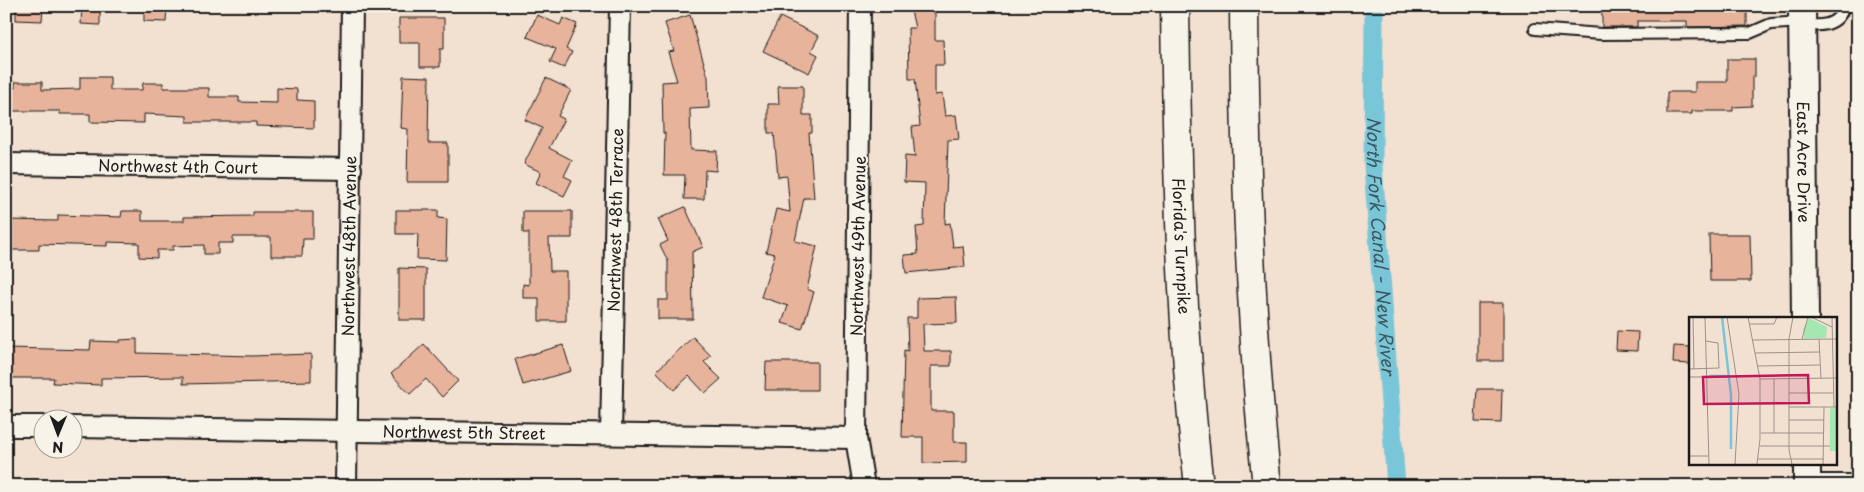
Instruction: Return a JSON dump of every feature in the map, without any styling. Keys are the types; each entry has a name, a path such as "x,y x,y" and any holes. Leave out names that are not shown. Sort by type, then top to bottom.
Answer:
{"highway":[{"name":"Florida's Turnpike","path":"1175,6 1178,187 1190,411 1199,486"},
{"path":"1244,6 1245,170 1260,420 1267,486"}],"street":[{"name":"Northwest 48th Avenue","path":"346,486 352,6"},
{"name":"Northwest 48th Terrace","path":"611,434 620,6"},
{"name":"Northwest 49th Avenue","path":"860,6 856,438 864,486"},
{"name":"East Acre Drive","path":"1802,18 1805,317"},
{"name":"Northwest 4th Court","path":"6,164 351,169"},
{"path":"6,426 32,426"},
{"name":"Northwest 5th Street","path":"82,427 856,438"},
{"path":"1807,478 1858,486"}],"lane":[{"path":"1535,29 1602,34 1750,33 1771,24 1802,18 1830,24 1838,18 1844,6"}],"building":[{"path":"16,6 43,6 42,21 16,20"},
{"path":"82,6 100,6 100,25 81,24"},
{"path":"144,6 167,6 166,22 144,21"},
{"path":"910,6 935,6 935,40 943,40 944,65 935,65 935,95 942,94 945,116 956,115 959,139 948,140 945,224 950,223 953,247 963,246 965,267 906,273 904,255 918,254 916,227 924,226 925,183 904,182 905,156 915,157 912,127 920,126 915,79 909,79 908,28 915,28"},
{"path":"1602,6 1747,6 1747,26 1687,27 1687,21 1637,21 1637,27 1602,27"},
{"path":"537,15 560,25 563,18 577,24 566,49 572,52 564,68 550,62 556,49 527,37"},
{"path":"690,15 708,77 709,108 690,109 691,150 717,151 716,171 705,170 704,199 684,199 685,175 664,175 665,133 663,133 662,82 677,81 668,52 674,51 665,23"},
{"path":"780,17 819,36 811,51 818,55 809,73 763,51"},
{"path":"399,18 444,18 444,49 440,49 440,67 420,67 420,43 399,43"},
{"path":"1727,59 1755,59 1755,76 1752,76 1752,106 1733,107 1733,111 1692,111 1692,114 1667,114 1667,92 1695,92 1695,82 1727,82"},
{"path":"403,76 429,77 428,143 448,143 448,182 407,182 408,129 401,128"},
{"path":"80,77 110,77 110,90 142,90 143,83 163,83 163,88 209,88 209,97 239,97 239,102 277,103 277,88 297,89 297,100 314,101 314,128 256,126 256,122 187,122 187,116 144,114 144,123 90,122 90,114 60,114 60,111 6,111 6,88 15,88 15,82 42,82 42,90 80,89"},
{"path":"546,78 571,90 558,116 564,119 549,148 572,160 564,176 572,180 564,196 536,183 541,172 524,164 542,128 525,120"},
{"path":"778,86 803,86 803,115 812,115 812,133 809,133 814,198 804,198 795,241 817,246 807,289 814,292 802,329 782,323 788,306 761,297 775,254 766,252 776,209 790,212 787,176 778,177 774,133 768,133 768,104 779,104"},
{"path":"685,207 703,247 692,252 693,319 658,319 658,300 668,300 668,261 660,245 668,241 658,219"},
{"path":"396,210 438,210 438,218 447,219 446,260 417,259 418,234 396,234"},
{"path":"122,211 142,211 142,221 184,221 184,217 253,216 253,212 313,212 313,239 303,239 302,256 271,256 271,237 233,237 233,243 218,243 218,254 204,254 204,245 173,246 173,250 157,250 157,258 139,257 139,243 107,242 107,246 39,244 39,250 12,250 12,243 6,243 6,220 58,221 58,215 121,217"},
{"path":"523,211 572,211 572,238 549,238 550,271 566,271 566,321 539,321 539,298 523,298 523,284 529,285 529,233 523,233"},
{"path":"1709,234 1750,234 1751,281 1710,281"},
{"path":"399,268 426,269 426,320 399,320"},
{"path":"956,297 957,323 923,324 924,351 951,351 951,366 931,366 931,411 954,411 954,442 967,442 967,462 923,463 923,437 902,437 904,350 908,351 907,318 917,318 917,298"},
{"path":"1478,303 1503,303 1503,361 1478,361"},
{"path":"1617,331 1638,332 1637,351 1616,350"},
{"path":"693,337 711,356 704,362 721,379 705,393 689,376 674,390 656,371"},
{"path":"137,339 137,353 252,356 311,354 311,381 183,384 183,377 101,378 101,385 53,383 54,378 6,378 6,348 90,350 91,341 120,342 120,340"},
{"path":"424,344 458,381 442,397 426,379 410,394 391,374"},
{"path":"563,345 571,371 523,385 515,359"},
{"path":"1674,346 1689,347 1689,364 1673,363"},
{"path":"766,362 817,362 817,390 765,390"},
{"path":"1477,389 1502,389 1501,423 1475,422"}],"waterway":[{"name":"North Fork Canal - New River","path":"1374,6 1373,165 1396,486"}]}
